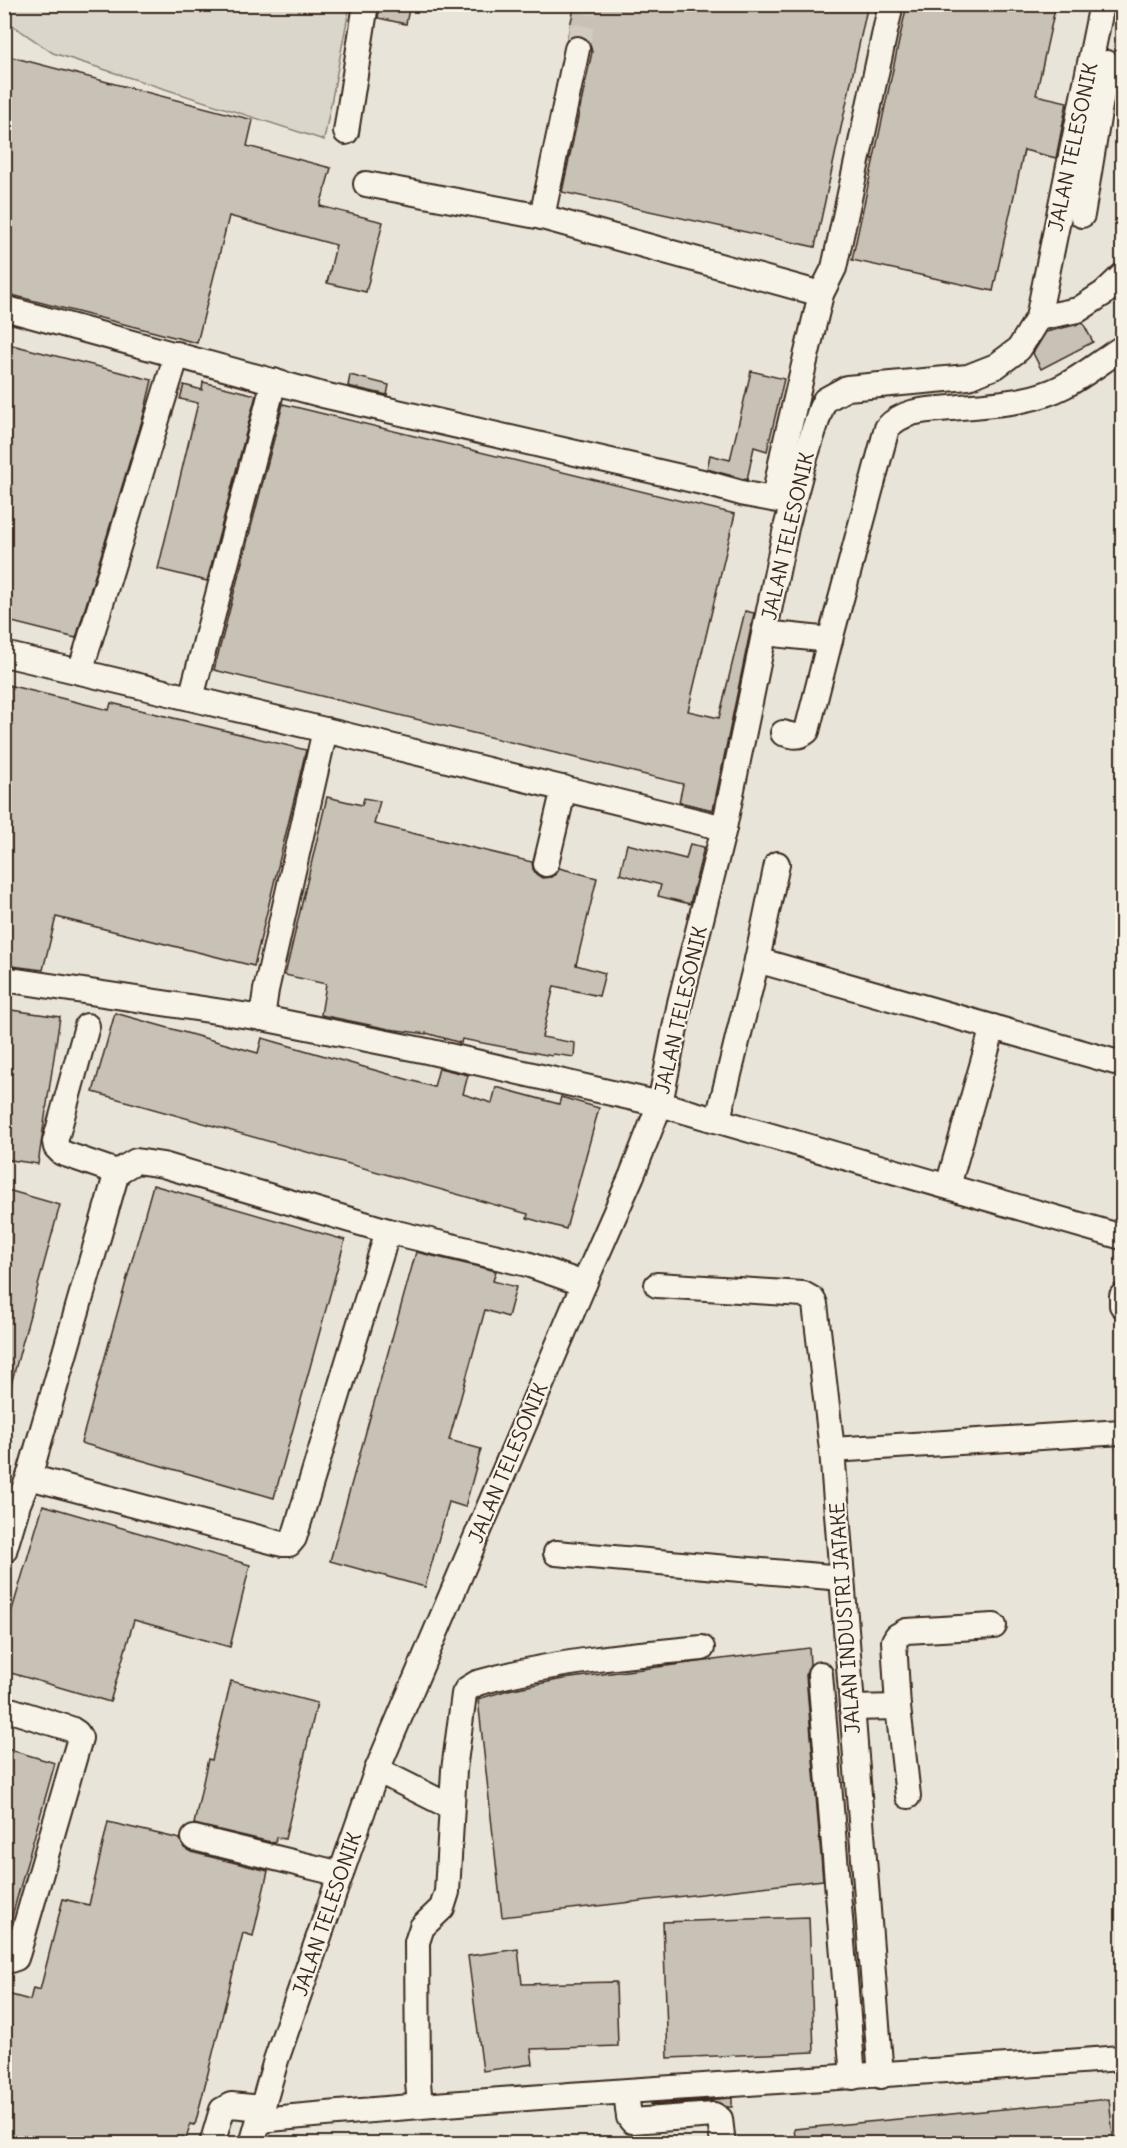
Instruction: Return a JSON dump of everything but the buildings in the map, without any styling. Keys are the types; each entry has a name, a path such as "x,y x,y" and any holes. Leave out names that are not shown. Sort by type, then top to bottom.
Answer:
{"street":[{"path":"346,132 366,4"},
{"name":"JALAN TELESONIK","path":"252,2144 276,2060 377,1770 632,1175 660,1104 680,1003 724,828 765,633 784,501 803,464 825,400 847,388 968,377 996,366 1019,349 1038,318 1079,215 1102,4"},
{"path":"4,308 335,398 784,501 783,453 821,294 834,268 889,13"},
{"path":"542,217 577,49"},
{"path":"1079,215 1108,59"},
{"path":"366,184 542,217 821,294"},
{"path":"1038,318 1078,310 1104,293 1122,276"},
{"path":"783,733 795,736 807,731 887,428 894,420 913,412 998,405 1040,396 1065,386 1122,348"},
{"path":"80,672 177,354"},
{"path":"191,698 274,381"},
{"path":"765,633 830,640"},
{"path":"4,654 724,828"},
{"path":"261,1018 325,730"},
{"path":"546,864 564,788"},
{"path":"718,1119 757,960 777,864"},
{"path":"757,960 1122,1064"},
{"path":"4,979 261,1018 427,1051 660,1104 1122,1237"},
{"path":"87,1026 55,1142 56,1147 62,1153 117,1172"},
{"path":"948,1186 993,1027"},
{"path":"4,1551 29,1477 117,1172 136,1161 163,1165 388,1231 527,1264 584,1284"},
{"path":"29,1477 289,1544 294,1538 388,1231"},
{"name":"JALAN INDUSTRI JATAKE","path":"657,1285 803,1294 812,1299 815,1304 832,1450 881,2076"},
{"path":"832,1450 1122,1432"},
{"path":"556,1553 842,1578"},
{"path":"908,1796 898,1707 894,1641 897,1636 906,1631 994,1626"},
{"path":"420,2105 417,1942 422,1927 442,1908 447,1892 451,1807 464,1694 471,1686 564,1662 702,1648"},
{"path":"820,1674 853,2078"},
{"path":"852,1708 898,1707"},
{"path":"4,1708 71,1728 77,1733 80,1741 16,1958 4,1962"},
{"path":"377,1770 451,1807"},
{"path":"194,1838 341,1874"},
{"path":"212,2144 222,2110 231,2105 262,2114 853,2078 1122,2058"},
{"path":"626,2092 629,2117 632,2121 714,2115 720,2120 723,2144"}],"shaded area":[{"path":"5,4 350,5 324,140 53,53 5,20"},
{"path":"350,5 1122,5 1122,2143 5,2143 4,20 53,53 324,140"}],"tunnel":[{"path":"577,49 586,4"}]}
